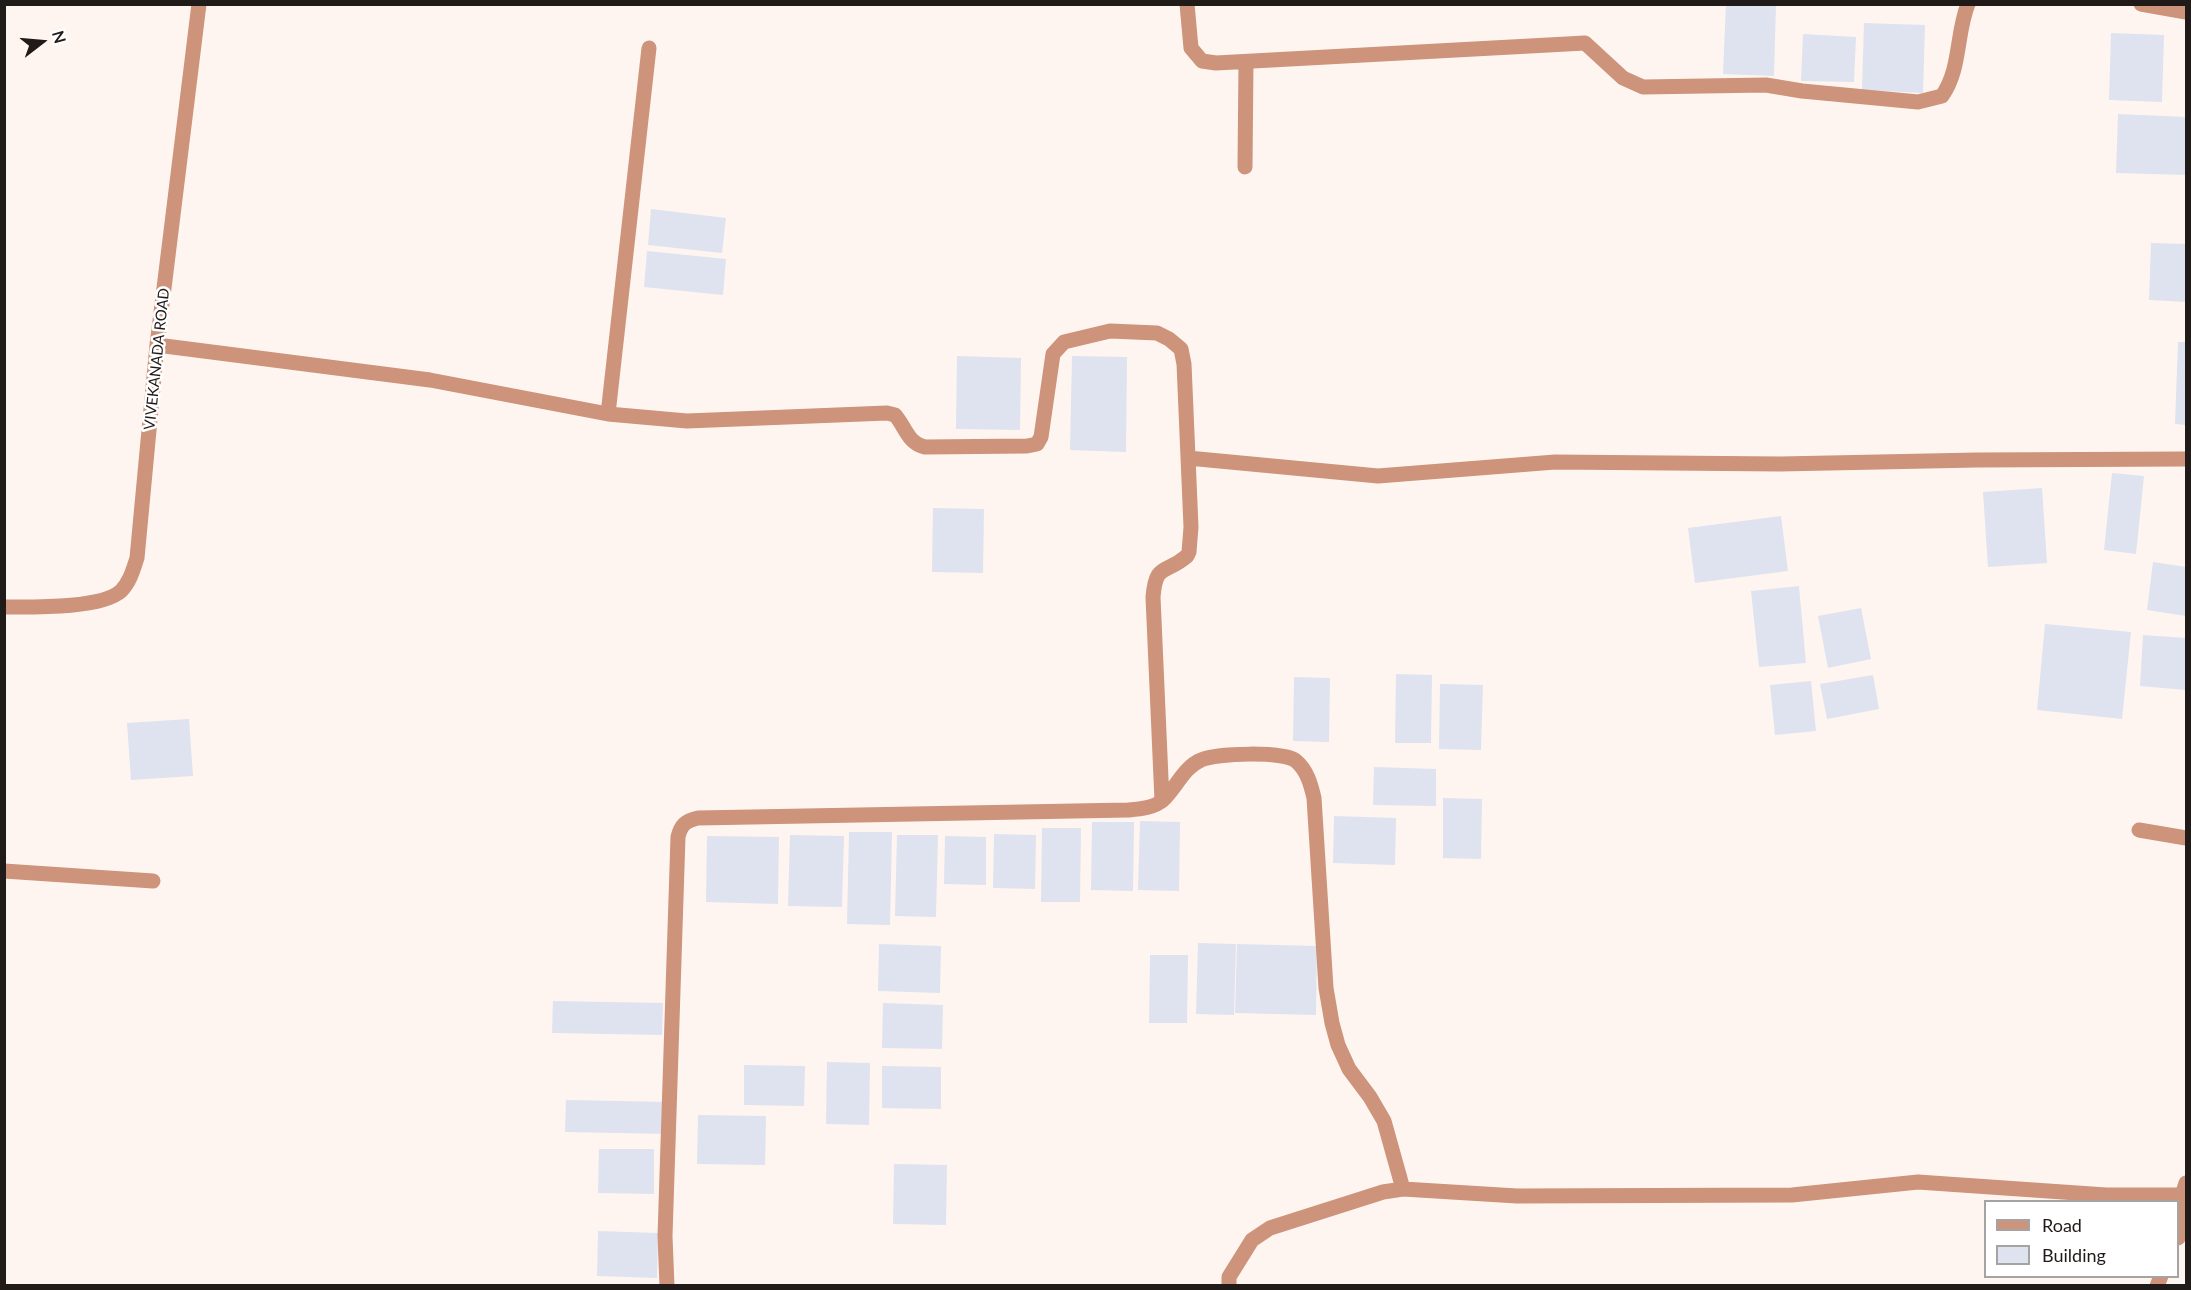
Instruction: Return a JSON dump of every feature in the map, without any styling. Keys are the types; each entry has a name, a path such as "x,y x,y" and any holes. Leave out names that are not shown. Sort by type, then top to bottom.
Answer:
{"street":[{"name":"VIVEKANADA ROAD","path":"4,607 66,606 96,602 119,593 131,578 137,558 157,345 199,4"},
{"path":"1187,4 1191,48 1202,61 1216,63 1585,42 1623,78 1643,87 1766,85 1802,91 1918,102 1942,96 1949,86 1963,17 1968,4"},
{"path":"2141,4 2187,12"},
{"path":"608,414 649,48"},
{"path":"1245,167 1246,62"},
{"path":"157,345 430,380 608,414 687,421 887,413 895,415 918,446 1027,447 1037,444 1041,437 1053,354 1064,342 1110,331 1157,333 1181,349 1184,364 1191,527 1189,552 1182,561 1156,575 1153,597 1162,801"},
{"path":"1188,458 1378,476 1555,462 1780,464 2187,459"},
{"path":"667,1286 665,1236 678,837 681,826 688,820 698,818 1128,810 1150,807 1162,801 1182,776 1200,760 1222,756 1283,756 1296,760 1304,769 1314,798 1326,988 1332,1023 1338,1045 1349,1069 1384,1120 1403,1189"},
{"path":"2139,830 2187,838"},
{"path":"4,871 153,881"},
{"path":"1229,1286 1229,1277 1252,1240 1270,1228 1383,1192 1403,1189 1517,1196 1792,1195 1840,1188 1918,1182 2106,1195 2184,1189 2179,1230"}],"building":[{"path":"1726,4 1776,4 1774,76 1723,74"},
{"path":"1864,23 1925,25 1923,93 1862,90"},
{"path":"2111,33 2164,35 2162,102 2109,100"},
{"path":"1803,34 1856,37 1854,82 1801,81"},
{"path":"2118,114 2186,117 2186,175 2116,173"},
{"path":"651,209 726,218 722,253 648,245"},
{"path":"2151,243 2186,244 2186,302 2149,300"},
{"path":"647,251 726,259 723,295 644,287"},
{"path":"2178,342 2186,342 2186,425 2175,424"},
{"path":"957,356 1021,358 1020,430 956,429"},
{"path":"1072,356 1127,357 1126,452 1070,450"},
{"path":"2112,473 2144,476 2136,554 2104,550"},
{"path":"2042,488 2047,563 1988,567 1983,492"},
{"path":"933,508 984,509 983,573 932,572"},
{"path":"1781,516 1788,571 1695,583 1688,528"},
{"path":"2153,562 2186,567 2186,616 2147,610"},
{"path":"1799,586 1806,663 1759,667 1751,591"},
{"path":"1861,608 1871,659 1828,668 1818,616"},
{"path":"2045,624 2131,632 2122,719 2037,710"},
{"path":"2143,635 2186,638 2186,690 2140,686"},
{"path":"1396,674 1432,675 1431,743 1395,743"},
{"path":"1873,675 1879,709 1827,719 1820,684"},
{"path":"1294,677 1330,678 1329,742 1293,741"},
{"path":"1811,681 1816,731 1775,735 1770,685"},
{"path":"1440,684 1483,685 1481,750 1439,749"},
{"path":"189,719 193,776 131,780 127,723"},
{"path":"1374,767 1436,769 1436,806 1373,805"},
{"path":"1443,798 1482,799 1481,859 1443,858"},
{"path":"1334,816 1396,818 1395,865 1333,863"},
{"path":"1140,821 1180,822 1179,891 1138,890"},
{"path":"1092,822 1134,822 1133,891 1091,890"},
{"path":"1042,828 1081,828 1080,902 1041,902"},
{"path":"849,832 892,832 890,925 847,924"},
{"path":"994,834 1036,835 1035,889 993,888"},
{"path":"790,835 844,836 842,907 788,906"},
{"path":"897,835 938,835 936,917 895,916"},
{"path":"707,836 779,837 778,904 706,902"},
{"path":"945,836 986,837 986,885 944,884"},
{"path":"1198,943 1236,944 1234,1015 1196,1014"},
{"path":"879,944 941,946 940,993 878,991"},
{"path":"1237,944 1317,946 1316,1015 1235,1013"},
{"path":"1150,955 1188,955 1187,1023 1149,1023"},
{"path":"553,1001 663,1003 662,1035 552,1033"},
{"path":"883,1003 943,1005 942,1049 882,1048"},
{"path":"827,1062 870,1063 869,1125 826,1124"},
{"path":"744,1065 805,1066 804,1106 744,1105"},
{"path":"882,1066 941,1067 941,1109 882,1108"},
{"path":"566,1100 669,1102 669,1134 565,1132"},
{"path":"698,1115 766,1116 765,1165 697,1164"},
{"path":"599,1149 654,1149 654,1194 598,1193"},
{"path":"894,1164 947,1165 946,1225 893,1224"},
{"path":"598,1231 658,1233 657,1278 597,1276"}]}
